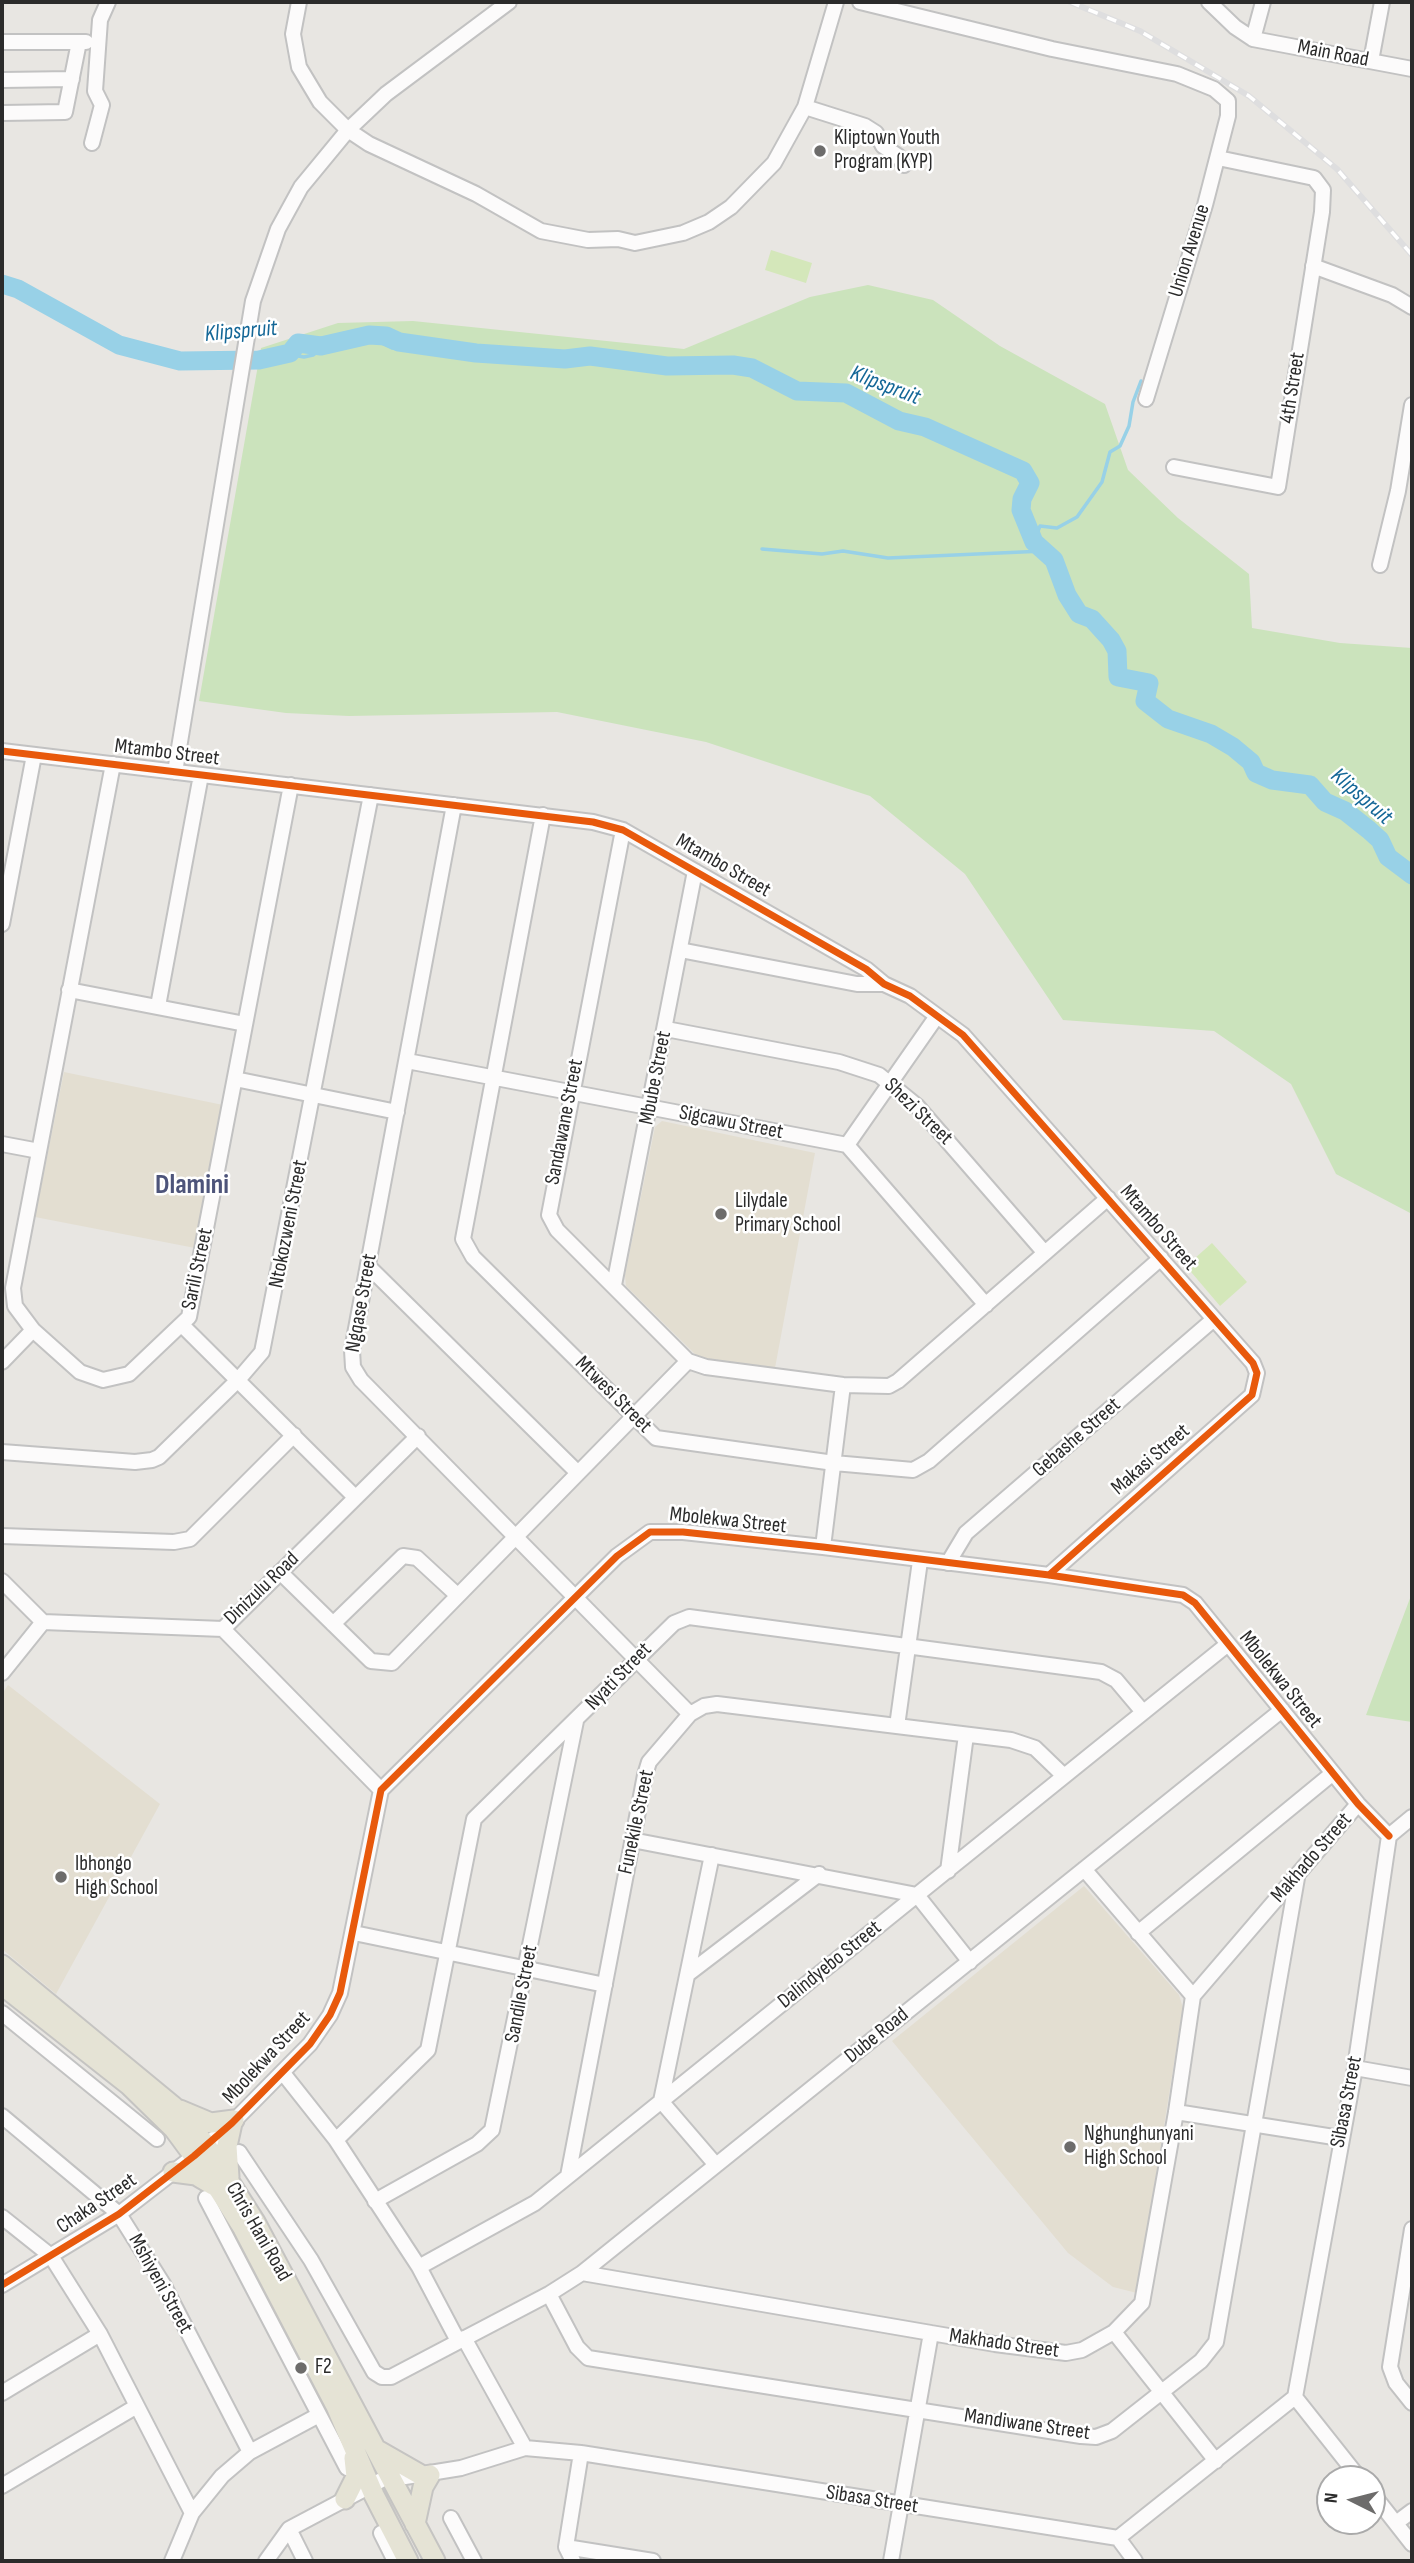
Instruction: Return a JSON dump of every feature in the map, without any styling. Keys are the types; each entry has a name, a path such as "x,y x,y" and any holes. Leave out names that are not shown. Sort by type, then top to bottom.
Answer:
{"main road":[{"name":"Chris Hani Road","path":"2,1965 173,2106 200,2150 218,2190 378,2450 409,2478 415,2524 435,2561"},
{"name":"Chris Hani Road","path":"2,1985 129,2085 200,2150"},
{"path":"173,2106 200,2121 233,2121 218,2190 196,2175 171,2173 176,2154 174,2129"},
{"name":"Chris Hani Road","path":"218,2190 243,2228 346,2429 361,2496"},
{"path":"346,2429 361,2496 377,2514 391,2546 408,2561"},
{"path":"378,2450 423,2487 415,2524"}],"street":[{"path":"92,143 102,105 95,91 100,20 108,2"},
{"path":"299,2 293,34 299,67 320,102 348,130 369,144 476,194 541,231 588,240 618,239 635,243 683,233 709,222 731,207 774,163 806,107 836,2"},
{"path":"175,772 244,351 257,284 278,229 302,187 348,130 386,94 509,2"},
{"name":"Union Avenue","path":"860,2 1052,49 1177,74 1214,89 1230,103 1217,158 1146,399"},
{"path":"1209,2 1235,27 1253,39 1263,2"},
{"path":"1371,61 1382,2"},
{"name":"Main Road","path":"1253,39 1412,69"},
{"path":"2,43 98,41"},
{"path":"2,113 64,112 79,42"},
{"path":"2,80 72,79"},
{"path":"806,107 865,126 876,133 883,146 898,156 904,165"},
{"name":"4th Street","path":"1174,467 1278,487 1322,212 1323,190 1320,184 1303,175 1217,158"},
{"path":"1312,266 1392,295 1412,307"},
{"path":"1380,565 1398,491 1412,405"},
{"path":"1398,491 1412,496"},
{"name":"Mtambo Street","path":"2,751 543,815 593,822 623,830 866,969 884,984 910,996 937,1016 986,1060 1253,1363"},
{"path":"2,923 34,755"},
{"name":"Sarili Street","path":"113,764 13,1288 15,1306 33,1330 80,1372 103,1380 129,1374 183,1326 189,1317 291,785"},
{"path":"158,1006 201,775"},
{"name":"Ntokozweni Street","path":"2,1452 135,1462 152,1460 159,1457 254,1364 265,1345 370,795"},
{"name":"Ngqase Street","path":"454,805 352,1350 353,1367 361,1380 690,1714"},
{"name":"Mtwesi Street","path":"543,815 465,1222 466,1248 656,1438 666,1442 902,1472 919,1468 1161,1258"},
{"name":"Sandawane Street","path":"623,830 549,1215 557,1230 688,1361"},
{"name":"Mbube Street","path":"614,1285 651,1108 695,871"},
{"path":"680,950 857,984 884,984"},
{"path":"69,990 245,1024"},
{"path":"937,1016 847,1145 986,1305"},
{"name":"Shezi Street","path":"666,1028 870,1070 889,1083 934,1124 1044,1252"},
{"name":"Sigcawu Street","path":"407,1061 847,1145"},
{"path":"235,1079 397,1112"},
{"path":"2,1144 39,1151"},
{"path":"280,1572 371,1661 392,1663 456,1594 688,1361 705,1367 843,1385 881,1387 898,1381 1108,1198"},
{"path":"368,1266 577,1472"},
{"name":"Gebashe Street","path":"948,1563 966,1533 1214,1319"},
{"path":"183,1326 355,1497"},
{"path":"2,1362 33,1330"},
{"name":"Makasi Street","path":"1049,1574 1252,1395 1257,1373 1253,1363"},
{"path":"822,1548 843,1385"},
{"path":"2,1536 183,1541 207,1524 294,1435"},
{"name":"Dinizulu Road","path":"43,1622 223,1629 418,1436"},
{"name":"Mbolekwa Street","path":"200,2150 283,2073 330,2015 340,1993 354,1933 381,1790 629,1545 650,1532 683,1532 1049,1574 1183,1595 1195,1603 1358,1804 1389,1836"},
{"path":"333,1623 403,1556 417,1559 456,1594"},
{"path":"897,1726 920,1561"},
{"path":"2,1581 43,1622 2,1673"},
{"name":"Nyati Street","path":"336,2140 428,2050 474,1819 674,1623 690,1617 1101,1672 1116,1680 1143,1712"},
{"path":"223,1629 381,1790"},
{"name":"Dalindyebo Street","path":"419,2267 535,2203 1228,1644"},
{"path":"690,1714 704,1706 717,1704 1011,1740 1035,1748 1063,1775"},
{"name":"Dube Road","path":"239,2152 311,2260 379,2376 391,2377 549,2294 582,2273 1282,1710"},
{"name":"Funekile Street","path":"568,2176 649,1762 690,1714"},
{"name":"Sandile Street","path":"375,2201 488,2137 497,2115 576,1721"},
{"path":"948,1871 965,1735"},
{"path":"1138,1933 1333,1773"},
{"name":"Makhado Street","path":"582,2273 931,2333 1072,2353 1114,2332 1142,2303 1176,2112 1193,1996 1358,1804"},
{"path":"1389,1836 1412,1817"},
{"name":"Sibasa Street","path":"1294,2397 1354,2068 1389,1836"},
{"path":"632,1840 917,1895 970,1962"},
{"path":"712,1855 662,2101 716,2165"},
{"path":"1084,1869 1193,1996"},
{"path":"688,1974 819,1874"},
{"name":"Mandiwane Street","path":"549,2294 577,2347 587,2358 1096,2437 1112,2431 1201,2361 1216,2342 1286,1926 1297,1878"},
{"path":"1266,1912 1286,1926"},
{"path":"354,1933 605,1985"},
{"path":"2,2013 157,2139"},
{"path":"1354,2068 1412,2078"},
{"path":"283,2073 336,2140 419,2267 525,2448"},
{"path":"1176,2112 1254,2122 1340,2138"},
{"name":"Mshiyeni Street","path":"2,2116 119,2214 163,2284 250,2452"},
{"name":"Chaka Street","path":"2,2285 119,2214 200,2150"},
{"path":"218,2190 319,2415 346,2468"},
{"path":"2,2217 51,2256 100,2334 192,2513"},
{"path":"1412,2229 1390,2367 1396,2383 1412,2403"},
{"path":"1114,2332 1216,2461"},
{"path":"891,2561 931,2333"},
{"path":"2,2393 100,2334"},
{"path":"1135,2561 1118,2538 1294,2397 1349,2465"},
{"path":"2,2486 137,2406"},
{"path":"172,2561 192,2513 222,2476 250,2452 319,2415"},
{"name":"Sibasa Street","path":"291,2533 361,2496 409,2478 525,2448 581,2453 1118,2538"},
{"path":"573,2561 566,2547 581,2453"},
{"path":"1386,2510 1412,2544"},
{"path":"1396,2523 1412,2511"},
{"path":"451,2518 474,2561"},
{"path":"267,2561 276,2544 291,2533 305,2561"},
{"path":"566,2547 653,2561"}],"shaded area":[{"path":"64,1072 223,1105 195,1248 35,1217"},
{"name":"Lilydale Primary School","path":"662,1121 815,1153 775,1368 699,1358 626,1286 625,1275 655,1127"},
{"name":"Ibhongo High School","path":"8,1685 160,1804 56,1994 2,1949 2,1694"},
{"name":"Nghunghunyani High School","path":"1084,1886 1179,1995 1183,2008 1137,2293 1113,2287 1068,2253 892,2041"}],"green space":[{"path":"771,250 812,263 806,283 765,270"},
{"path":"868,285 933,300 1000,346 1105,404 1128,470 1178,518 1249,574 1252,628 1340,643 1412,648 1412,1214 1336,1174 1291,1084 1214,1031 1063,1020 965,874 870,796 706,742 557,712 349,716 286,713 199,701 261,348 338,323 413,321 684,349 810,297"},
{"path":"1212,1243 1247,1282 1220,1306 1186,1266"},
{"path":"1412,1593 1412,1722 1366,1715"}],"waterway":[{"name":"Klipspruit","path":"2,284 18,289 119,345 180,361 259,360 290,353 298,343 321,346 369,335 476,353 565,359 590,356 667,366 733,365 752,368 797,391 846,393 899,421 925,427 1023,471 1030,483 1022,499 1021,510 1034,542 1054,560 1067,595 1079,614 1092,619 1111,640 1117,651 1118,677 1149,683 1145,701 1168,719 1211,734 1233,747 1251,762 1256,773 1272,780 1310,785 1325,802 1345,811 1369,830 1380,840 1388,857 1412,875"},
{"path":"366,336 392,348 407,343"},
{"path":"287,354 304,357 313,355 326,345"},
{"path":"1034,542 1040,526 1057,528 1077,517 1102,482 1110,452 1120,446 1129,426 1133,402 1141,381"},
{"path":"762,549 822,554 843,551 888,558 1044,551"}],"railway":[{"path":"1070,2 1140,31 1249,96 1337,169 1412,255"}],"cycle path":[{"path":"2,751 593,822 623,830 866,969 884,984 910,996 963,1035 1253,1363 1257,1373 1252,1395 1049,1575"},
{"path":"2,2285 119,2214 194,2156 232,2123 310,2044 330,2015 340,1993 381,1790 617,1556 650,1532 683,1532 823,1547 1049,1575 1183,1595 1195,1603 1358,1804 1389,1836"}],"place":[{"name":"Kliptown Youth Program (KYP)","path":"820,151"},
{"name":"Lilydale Primary School","path":"721,1214"},
{"name":"Ibhongo High School","path":"61,1877"},
{"name":"Nghunghunyani High School","path":"1070,2147"},
{"name":"F2","path":"301,2368"}],"district":[{"name":"Dlamini","path":"192,1186"}]}
